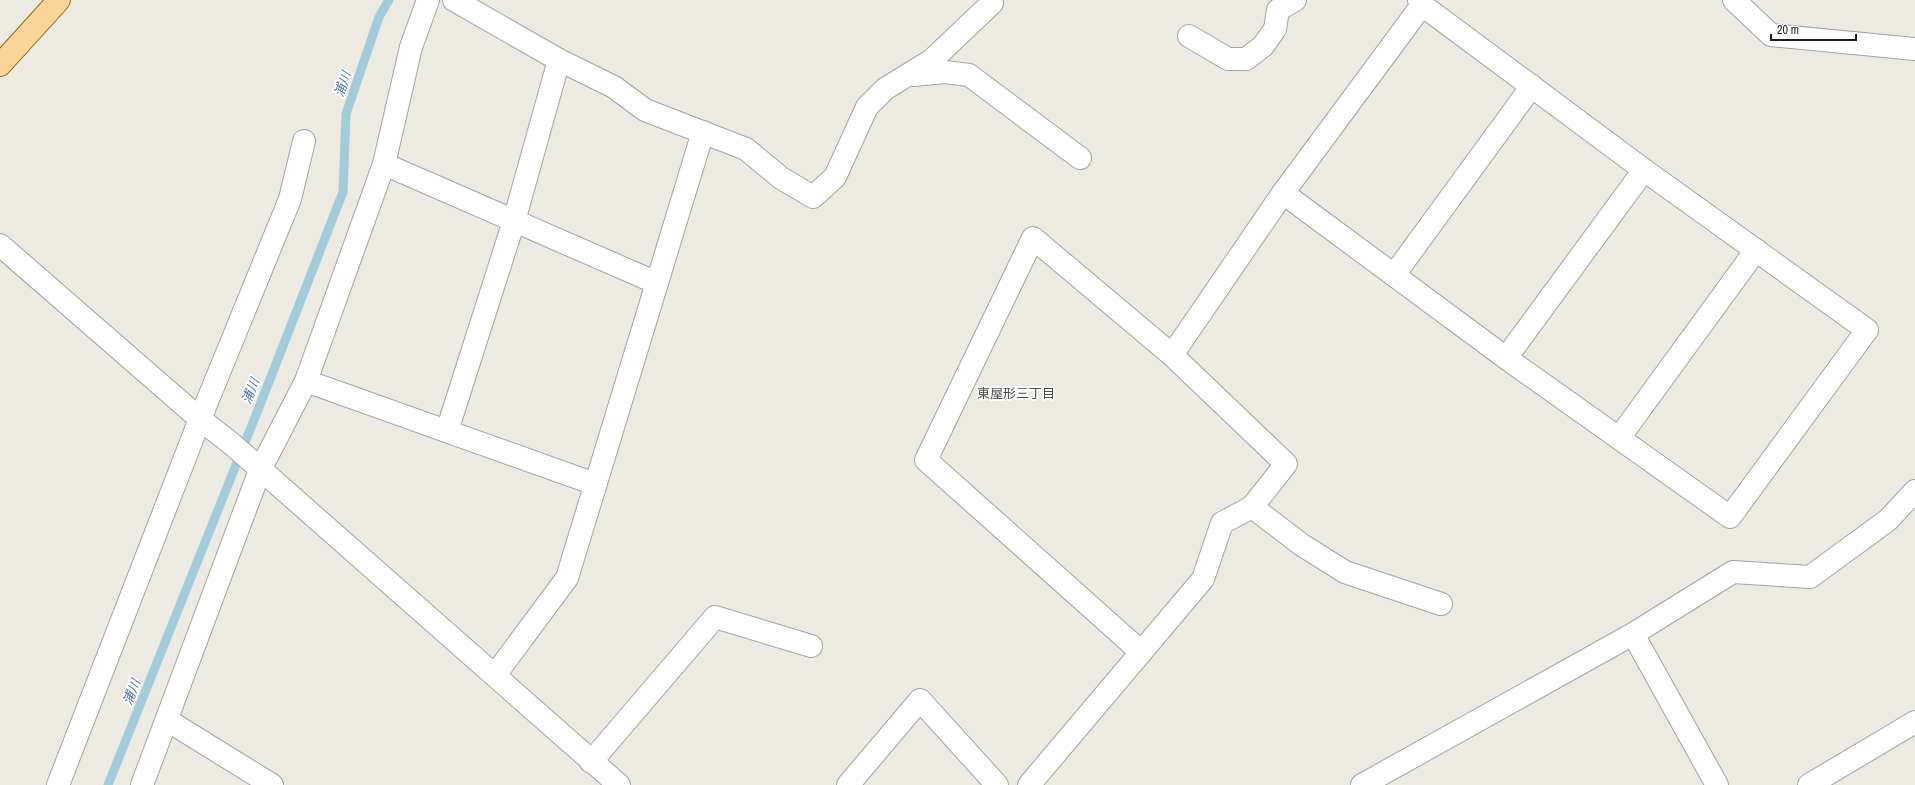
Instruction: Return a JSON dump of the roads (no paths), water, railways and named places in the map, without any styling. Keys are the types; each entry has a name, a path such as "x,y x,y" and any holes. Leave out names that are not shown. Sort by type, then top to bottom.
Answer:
{"main road":[{"path":"0,65 60,0"}],"street":[{"path":"142,785 168,720 260,470 306,381 384,164 411,47 428,0"},
{"path":"454,0 559,60 614,87 645,110 746,149 781,178 813,197 835,177 867,107 885,89 932,60 992,3"},
{"path":"1189,36 1228,59 1246,59 1263,46 1275,29 1278,10 1295,0"},
{"path":"1734,0 1771,35 1915,49"},
{"path":"1172,354 1283,193 1420,2 1644,170 1867,330 1730,516 1506,358 1283,193"},
{"path":"447,431 514,221 559,60"},
{"path":"907,75 945,72 969,75 1080,158"},
{"path":"1394,275 1532,86"},
{"path":"495,675 567,578 703,132"},
{"path":"58,785 200,419 290,199 304,141"},
{"path":"384,164 657,283"},
{"path":"1506,358 1644,170"},
{"path":"1029,785 1140,651 1203,579 1222,523 1252,507 1286,464 1172,354 1033,238 926,460 1140,651"},
{"path":"0,245 233,446 619,785"},
{"path":"1619,438 1756,250"},
{"path":"306,381 595,484"},
{"path":"1362,785 1633,634 1733,572 1810,577 1888,520 1915,491"},
{"path":"1252,507 1302,545 1345,572 1441,604"},
{"path":"591,762 715,616 811,646"},
{"path":"1633,634 1717,785"},
{"path":"848,785 920,700 997,785"},
{"path":"168,720 272,785"},
{"path":"1809,785 1915,722"}],"waterway":[{"name":"浦川","path":"108,785 258,410 343,192 346,114 379,17 389,0"}],"district":[{"name":"東屋形三丁目","path":"1016,393"}]}
